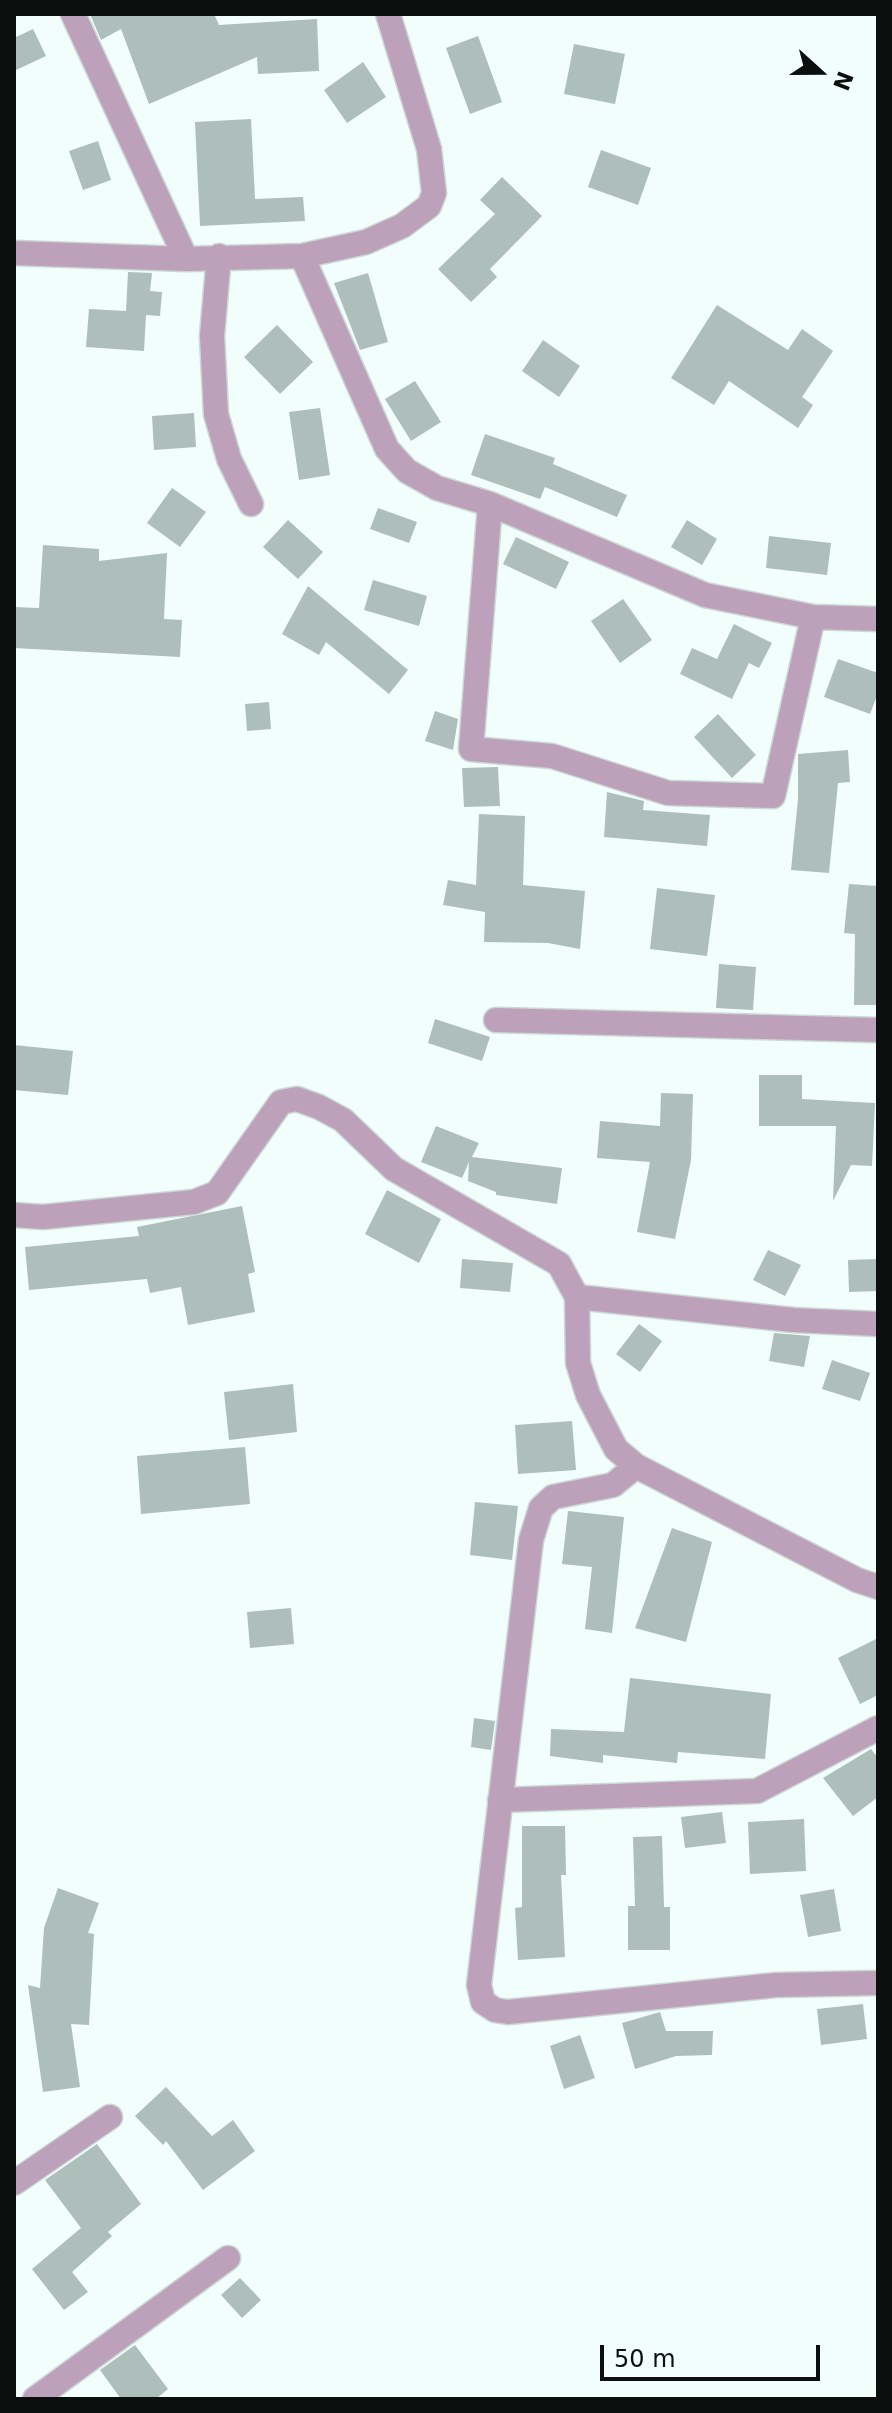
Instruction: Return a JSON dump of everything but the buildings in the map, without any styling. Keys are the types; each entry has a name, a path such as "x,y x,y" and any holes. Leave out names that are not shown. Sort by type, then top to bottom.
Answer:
{"street":[{"path":"73,14 186,259"},
{"path":"14,253 186,259 302,256 366,242 402,226 429,206 434,193 429,149 388,14"},
{"path":"219,256 212,336 216,414 229,459 251,504"},
{"path":"302,256 387,449 407,471 437,488 490,504 705,595 813,617 878,619"},
{"path":"490,504 471,749 552,756 668,793 773,796 813,617"},
{"path":"496,1020 878,1030"},
{"path":"14,1215 43,1217 194,1202 217,1193 281,1102 297,1099 343,1120 394,1169 559,1264 577,1297 578,1363 588,1395 616,1449 636,1466 857,1580 878,1587"},
{"path":"577,1297 793,1320 878,1324"},
{"path":"636,1466 613,1485 553,1497 541,1508 531,1540 479,1985 483,2002 495,2010 776,1985 878,1983"},
{"path":"500,1800 757,1791 878,1728"},
{"path":"14,2183 110,2117"},
{"path":"35,2399 228,2258"}]}
